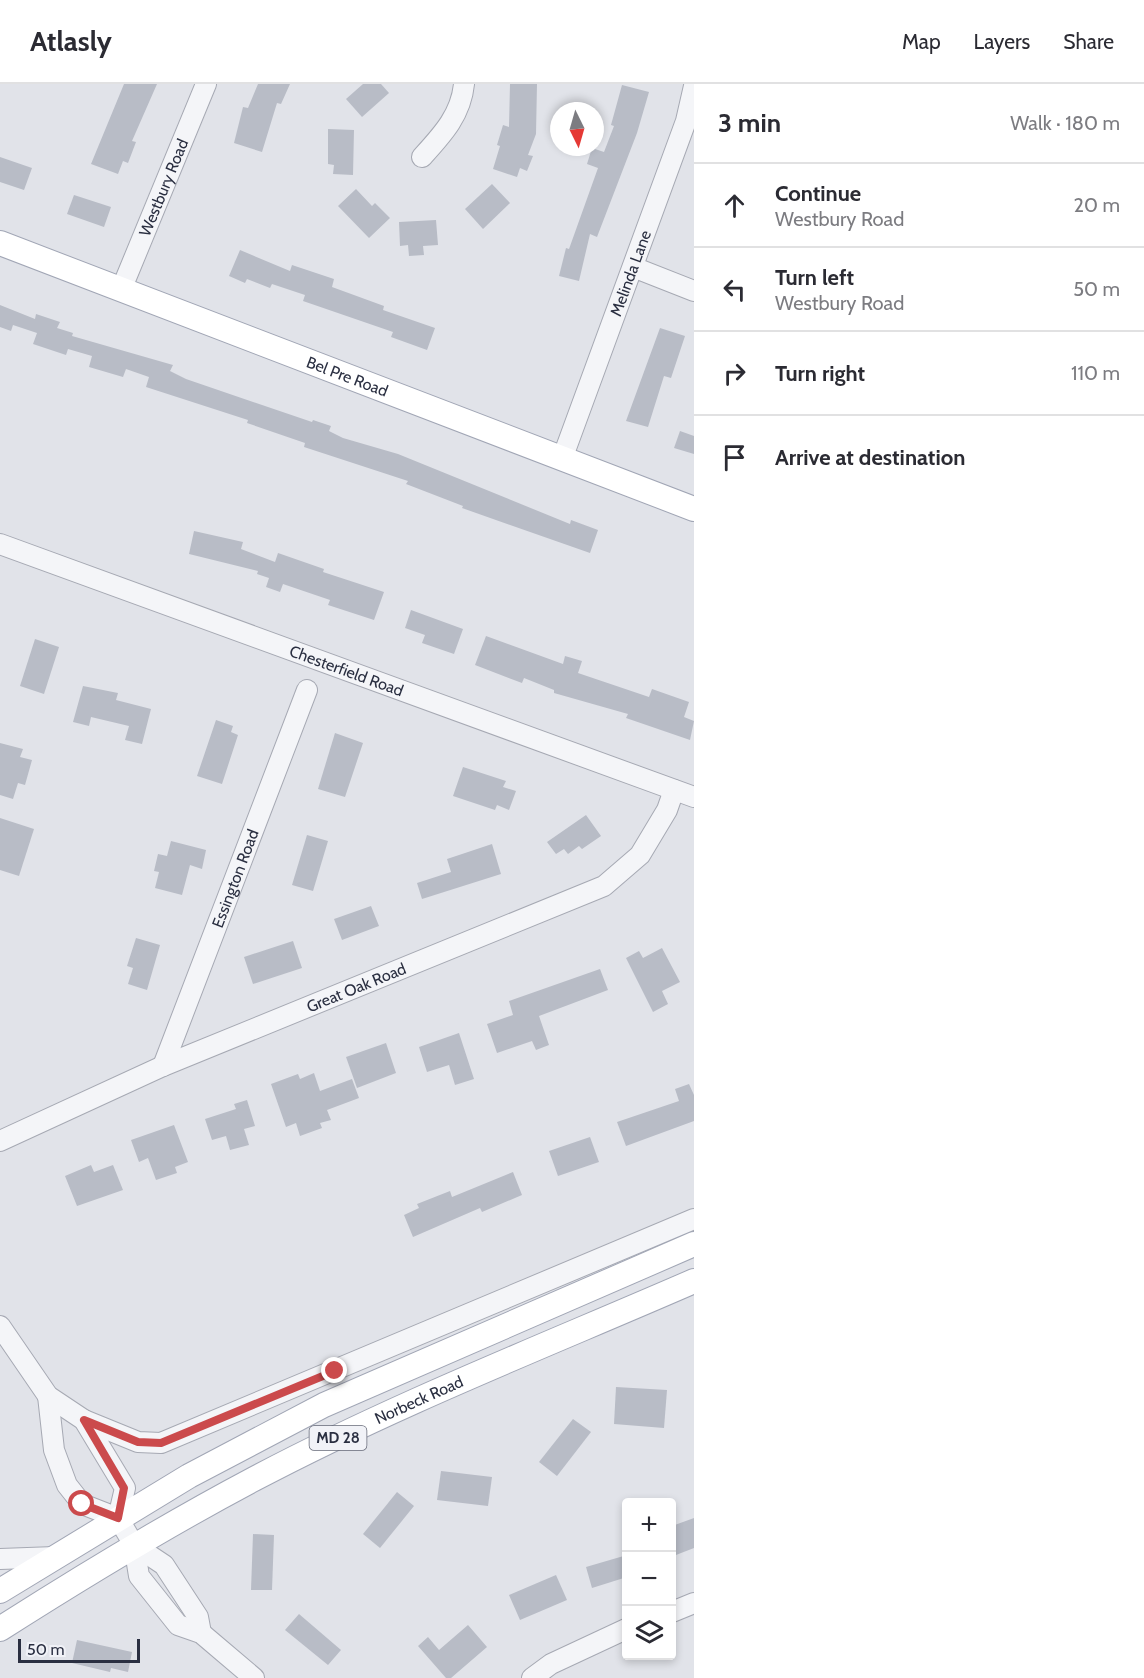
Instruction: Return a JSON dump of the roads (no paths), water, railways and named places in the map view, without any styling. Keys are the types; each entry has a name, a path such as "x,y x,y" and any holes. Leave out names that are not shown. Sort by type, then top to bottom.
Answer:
{"main road":[{"name":"Bel Pre Road","path":"0,243 694,509"},
{"name":"Norbeck Road","path":"0,1591 189,1476 324,1405 694,1244"},
{"name":"Norbeck Road","path":"0,1629 134,1545 255,1478 416,1400 694,1281"}],"street":[{"name":"Westbury Road","path":"122,290 206,84"},
{"path":"422,157 449,128 463,100 464,84"},
{"name":"Melinda Lane","path":"562,459 686,121 694,86"},
{"path":"633,267 694,291"},
{"name":"Chesterfield Road","path":"0,544 694,797"},
{"name":"Essington Road","path":"163,1066 307,690"},
{"name":"Great Oak Road","path":"0,1141 163,1066 604,886 640,855 667,810 674,790"},
{"path":"0,1326 48,1396 84,1420 138,1442 161,1443 694,1219"},
{"path":"48,1396 54,1450 67,1485 82,1504 118,1518 134,1545 139,1576 178,1625 201,1634 254,1678"},
{"path":"84,1420 124,1488 118,1518"},
{"path":"134,1545 164,1565 198,1617 201,1634"},
{"path":"0,1559 55,1557"},
{"path":"676,1610 694,1603"},
{"path":"532,1678 551,1664 622,1631"}]}
